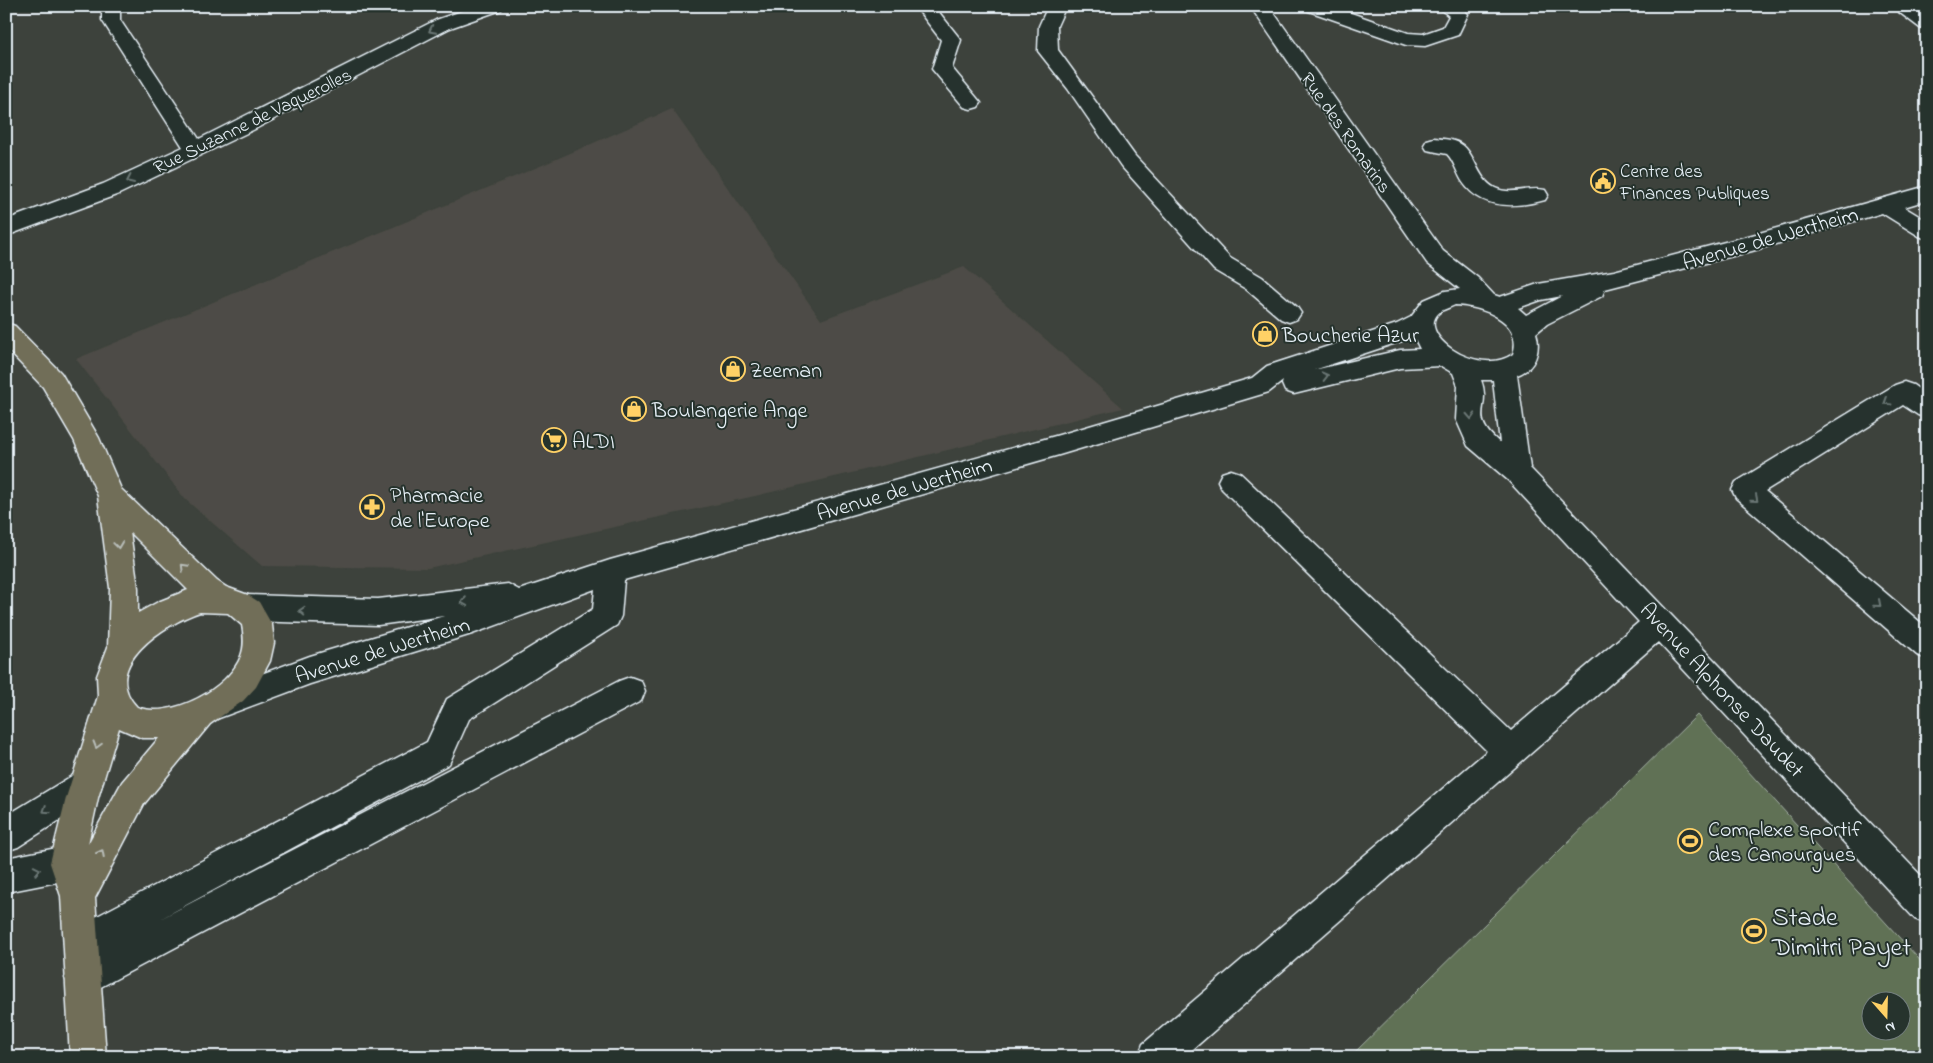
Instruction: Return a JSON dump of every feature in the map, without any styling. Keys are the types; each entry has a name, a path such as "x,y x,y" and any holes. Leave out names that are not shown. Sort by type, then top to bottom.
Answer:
{"main road":[{"path":"6,332 52,380 86,438 111,496 124,588 123,647"},
{"path":"78,896 133,793 207,710 235,689 249,671 258,652 260,635 256,619 207,590 111,496"},
{"path":"88,1057 78,896 67,863 86,785 112,699 110,683 112,674 123,647 139,630 158,616 179,605 200,600 233,604"},
{"path":"112,699 120,712 135,721 154,725 175,722 207,710"}],"street":[{"path":"114,6 111,10 112,20 195,150"},
{"name":"Rue Suzanne de Vaquerolles","path":"6,228 111,189 195,150 443,24 494,6"},
{"path":"924,6 951,40 942,69 971,103"},
{"path":"1057,6 1048,26 1048,50 1075,85 1128,162 1222,264 1254,283 1289,313"},
{"name":"Rue des Romarins","path":"1259,6 1435,257 1492,303"},
{"path":"1313,6 1406,39 1424,40 1451,31 1460,14 1446,6"},
{"path":"1900,6 1927,24"},
{"path":"1434,145 1449,147 1461,156 1470,176 1478,186 1493,197 1509,200 1537,195"},
{"name":"Avenue de Wertheim","path":"1492,303 1538,292 1614,279 1927,192"},
{"path":"1885,205 1927,231"},
{"name":"Rue des Romarins","path":"1435,257 1441,293 1439,300"},
{"name":"Avenue de Wertheim","path":"1524,330 1539,318 1614,279"},
{"path":"1461,297 1492,303 1514,317 1524,330 1528,342 1526,354 1518,364 1504,370 1478,372 1464,368 1441,357 1429,346 1423,334 1421,322 1424,313 1439,300 1461,297"},
{"name":"Avenue de Wertheim","path":"1260,385 1276,373 1406,330 1421,322"},
{"name":"Avenue de Wertheim","path":"207,710 310,670 472,621 547,592 610,572 1059,445 1260,385 1283,386 1400,359 1441,357"},
{"name":"Avenue Alphonse Daudet","path":"1464,368 1471,386 1469,419 1477,439 1517,472 1927,906"},
{"path":"1504,370 1517,472"},
{"path":"1927,408 1904,392 1745,490 1927,646"},
{"path":"1231,481 1510,752"},
{"path":"81,943 438,753 458,709 607,616 610,572"},
{"name":"Avenue de Wertheim","path":"233,604 378,612 547,592"},
{"path":"1156,1057 1660,622"},
{"path":"83,978 630,690"},
{"path":"6,835 86,785"},
{"path":"6,875 67,863"}],"shaded area":[{"path":"672,109 821,320 964,267 1123,408 755,496 428,568 262,566 185,499 76,359 545,164"}],"green space":[{"name":"Complexe sportif des Canourgues","path":"1697,715 1927,968 1927,1057 1350,1057"}],"place":[{"name":"Centre des Finances Publiques","path":"1603,181"},
{"name":"Boucherie Azur","path":"1265,334"},
{"name":"Zeeman","path":"733,369"},
{"name":"Boulangerie Ange","path":"634,409"},
{"name":"ALDI","path":"554,440"},
{"name":"Pharmacie de l'Europe","path":"372,507"},
{"name":"Complexe sportif des Canourgues","path":"1690,841"},
{"name":"Stade Dimitri Payet","path":"1754,931"}]}
